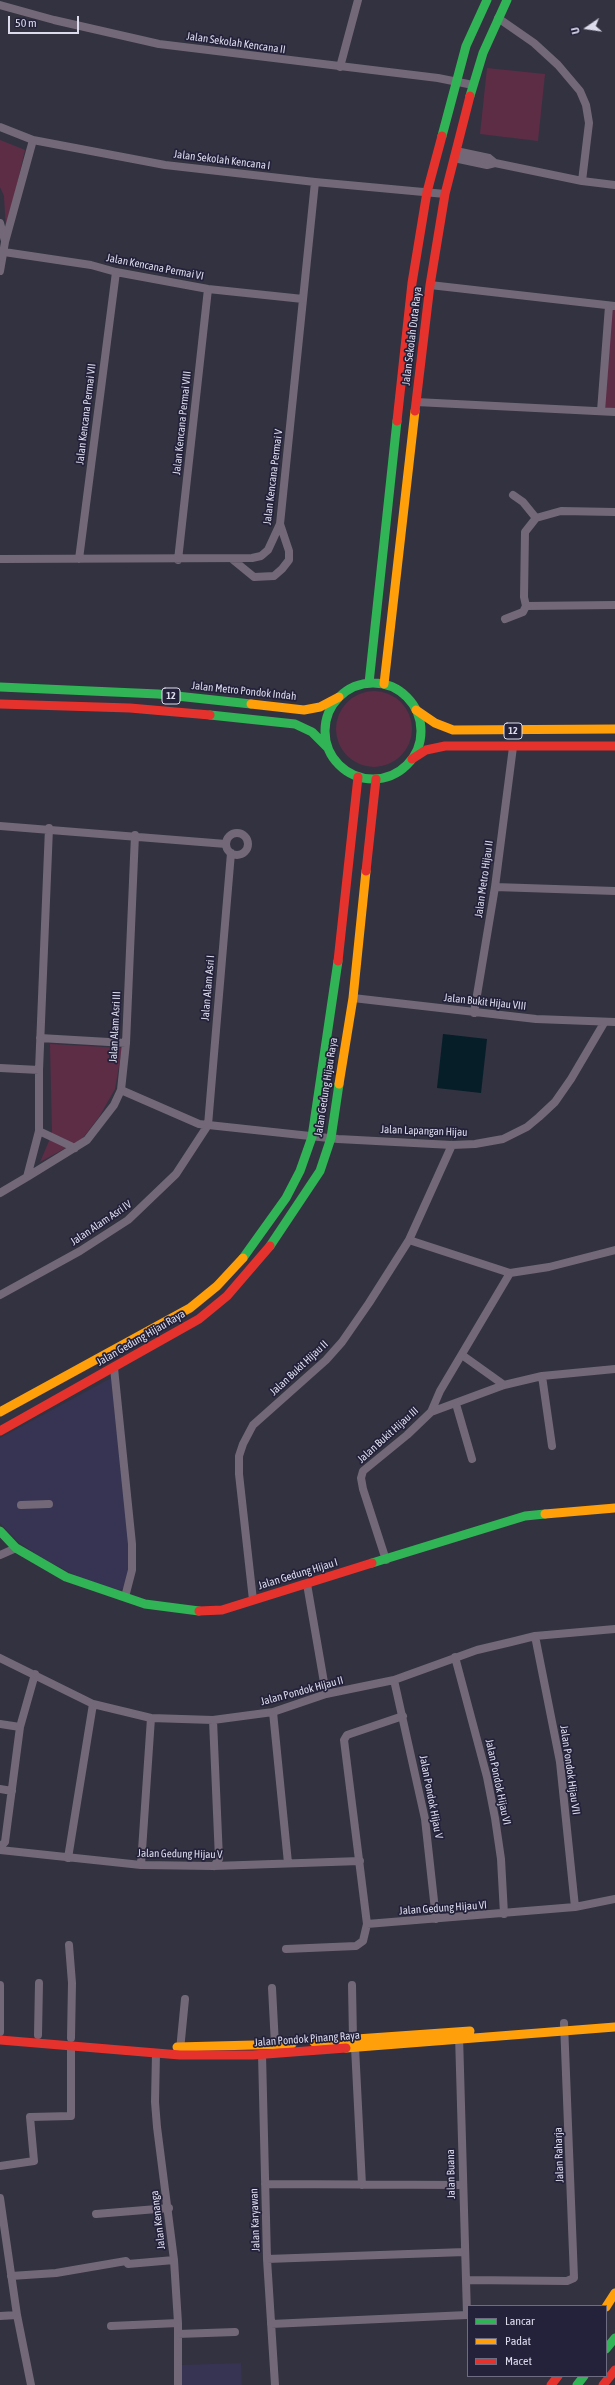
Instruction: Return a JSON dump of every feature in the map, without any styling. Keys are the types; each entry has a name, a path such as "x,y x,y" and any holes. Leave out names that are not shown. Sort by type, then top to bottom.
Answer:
{"main road":[{"name":"Jalan Sekolah Duta Raya","path":"369,683 412,283 427,192 466,46 487,0"},
{"name":"Jalan Sekolah Duta Raya","path":"384,684 430,285 445,194 473,85 498,18 507,0"},
{"path":"372,656 379,660 387,659"},
{"name":"12","path":"328,748 325,735 326,721 331,708 339,697 352,688 369,683 384,684 400,691 416,710 435,723 452,730 615,729"},
{"name":"Jalan Metro Pondok Indah","path":"0,687 158,694 304,710 320,707 339,697"},
{"name":"12","path":"0,704 130,708 272,720 295,724 312,732 328,748 337,763 358,777 376,779 396,773 412,759 426,750 445,746 615,746"},
{"name":"12","path":"412,759 420,742 421,732 416,710"},
{"name":"Jalan Gedung Hijau Raya","path":"0,1412 190,1308 217,1286 240,1262 286,1198 300,1171 312,1136 334,997 357,800 358,777"},
{"name":"Jalan Gedung Hijau Raya","path":"0,1431 199,1319 227,1296 277,1238 303,1200 320,1171 331,1138 353,998 376,779"},
{"path":"357,800 364,796 374,801"},
{"name":"Jalan Gedung Hijau I","path":"0,1531 16,1548 66,1577 145,1604 198,1611 222,1610 525,1516 615,1508"},
{"name":"Jalan Pondok Pinang Raya","path":"0,2040 71,2042 180,2051 262,2050 459,2036 564,2027 615,2020"},
{"name":"Jalan Pondok Pinang Raya","path":"564,2027 615,2028"},
{"name":"Jalan Pondok Pinang Raya","path":"0,2032 38,2035 71,2042"},
{"name":"Jalan Pondok Pinang Raya","path":"262,2050 275,2045 354,2043"},
{"path":"607,2305 615,2293"},
{"path":"607,2348 615,2338"},
{"path":"603,2385 615,2370"},
{"path":"551,2385 557,2377"},
{"path":"576,2385 583,2377"}],"street":[{"path":"340,67 358,0"},
{"name":"Jalan Sekolah Kencana II","path":"0,5 54,20 159,44 456,81 473,85"},
{"path":"498,18 534,44 558,65 580,91 586,105 589,123 582,181"},
{"name":"Jalan Sekolah Kencana I","path":"0,127 33,140 165,165 315,182 445,194"},
{"path":"0,271 5,242 33,140"},
{"path":"455,155 489,158 495,163 582,181 615,185"},
{"name":"Jalan Kencana Permai V","path":"0,559 232,559 262,556 268,550 280,524 315,182"},
{"path":"0,223 5,242"},
{"name":"Jalan Kencana Permai VI","path":"4,252 91,265 116,272 208,289 303,299"},
{"name":"Jalan Kencana Permai VII","path":"79,559 116,272"},
{"path":"430,285 612,306 601,411"},
{"name":"Jalan Kencana Permai VIII","path":"178,560 208,289"},
{"path":"416,402 615,412"},
{"path":"513,495 523,502 536,518"},
{"path":"505,619 523,612 526,606 524,597 525,532 536,518 561,511 615,512"},
{"path":"232,559 254,577 274,576 289,560 288,551 280,524"},
{"path":"526,606 615,605"},
{"name":"Jalan Metro Hijau II","path":"474,1013 495,886 513,747"},
{"path":"0,826 49,828 226,844"},
{"path":"28,1177 39,1132 40,1038 49,828"},
{"path":"232,833 241,834 247,840 246,849 239,854 231,853 226,844 226,840 232,833"},
{"name":"Jalan Alam Asri III","path":"0,1193 87,1140 100,1124 121,1090 126,1043 135,835"},
{"name":"Jalan Alam Asri I","path":"208,1125 231,853"},
{"path":"495,886 615,891"},
{"name":"Jalan Bukit Hijau VIII","path":"353,998 474,1013 604,1023 615,1022"},
{"name":"Jalan Lapangan Hijau","path":"121,1090 189,1121 208,1125 331,1138 452,1145 503,1139 527,1128 555,1102 571,1079 604,1023"},
{"path":"40,1038 126,1043"},
{"path":"0,1068 39,1070"},
{"name":"Jalan Alam Asri IV","path":"0,1295 80,1251 128,1220 176,1174 208,1125"},
{"path":"39,1132 76,1148"},
{"name":"Jalan Bukit Hijau II","path":"253,1600 239,1474 239,1456 242,1444 253,1425 326,1360 342,1342 389,1273 409,1240 452,1145"},
{"path":"409,1240 510,1273 549,1267 615,1250"},
{"name":"Jalan Bukit Hijau III","path":"386,1560 363,1489 363,1471 407,1435 431,1412 462,1355 510,1273"},
{"path":"462,1355 504,1386"},
{"path":"114,1368 132,1544 132,1570 125,1597"},
{"path":"431,1412 504,1386 542,1376 615,1369"},
{"path":"542,1376 552,1446"},
{"path":"456,1404 472,1459"},
{"path":"21,1505 49,1504"},
{"path":"0,1555 16,1548"},
{"path":"307,1584 326,1694"},
{"name":"Jalan Pondok Hijau II","path":"0,1658 35,1674 92,1704 151,1718 212,1720 273,1712 326,1694 394,1680 455,1658 535,1636 615,1629"},
{"name":"Jalan Pondok Hijau VII","path":"535,1636 560,1762 575,1907"},
{"name":"Jalan Pondok Hijau VI","path":"455,1658 487,1777 495,1818 501,1859 504,1914"},
{"path":"0,1848 5,1842 20,1727 35,1674"},
{"name":"Jalan Pondok Hijau V","path":"394,1680 404,1716 429,1841 436,1919"},
{"path":"68,1858 92,1704"},
{"path":"273,1712 288,1863"},
{"path":"286,1949 356,1946 363,1941 367,1924 344,1743 347,1735 404,1716"},
{"path":"141,1865 151,1718"},
{"path":"212,1720 219,1859 214,1866"},
{"path":"0,1724 20,1727"},
{"path":"0,1789 12,1791"},
{"name":"Jalan Gedung Hijau V","path":"0,1848 68,1858 141,1865 214,1866 360,1861"},
{"name":"Jalan Gedung Hijau VI","path":"367,1924 575,1907 615,1899"},
{"path":"0,2166 34,2162 30,2117 71,2116 72,1983 69,1945"},
{"path":"38,2035 39,1983"},
{"path":"0,1985 0,2032"},
{"path":"352,1985 362,2185"},
{"path":"272,1988 275,2045"},
{"path":"180,2051 185,1999"},
{"name":"Jalan Raharja","path":"466,2280 567,2281 574,2278 564,2027"},
{"name":"Jalan Buana","path":"271,2324 467,2315 462,2185 459,2036"},
{"name":"Jalan Kenanga","path":"157,2050 155,2102 157,2127 169,2208 174,2260 178,2323 178,2385"},
{"name":"Jalan Karyawan","path":"262,2050 267,2259 275,2385"},
{"path":"265,2184 462,2185"},
{"path":"0,2198 4,2255 11,2276 31,2385"},
{"path":"96,2214 169,2208"},
{"path":"267,2259 465,2252"},
{"path":"11,2276 56,2273 126,2261 128,2264 174,2260"},
{"path":"0,2316 17,2315"},
{"path":"111,2326 178,2323"},
{"path":"178,2334 235,2332"}],"shaded area":[{"path":"487,68 545,74 538,141 480,134"},
{"path":"0,140 25,150 6,231 4,196 0,187"},
{"path":"607,304 615,305 615,413 599,413"},
{"path":"367,691 381,691 395,697 406,708 412,722 412,736 409,744 401,756 395,761 381,767 367,767 353,761 342,750 336,736 336,722 342,708 353,697"},
{"path":"50,1044 122,1048 115,1089 99,1117 82,1139 40,1162 52,1134"},
{"path":"111,1378 132,1559 124,1588 116,1591 88,1582 42,1558 17,1541 0,1523 0,1438"},
{"path":"241,2363 242,2385 182,2385 181,2365"}],"water":[{"path":"443,1034 487,1039 481,1093 437,1088"}],"traffic: fast":[{"path":"442,136 466,46 487,0"},
{"path":"470,96 483,53 507,0"},
{"path":"369,683 397,421"},
{"path":"373,683 391,687 400,691 407,697 413,704 417,713 421,731 417,749 413,758 407,765 400,771 391,775 373,779 355,775 346,771 339,765 333,758 329,749 325,731 329,713 333,704 339,697 346,691 355,687 373,683"},
{"path":"0,687 158,694 251,704"},
{"path":"210,715 295,724 312,732 328,748"},
{"path":"243,1258 286,1198 300,1171 312,1137 338,961"},
{"path":"270,1246 320,1171 331,1138 339,1084"},
{"path":"372,1563 525,1516 545,1514"},
{"path":"0,1531 16,1548 66,1577 145,1604 199,1611"},
{"path":"607,2348 615,2338"},
{"path":"577,2385 583,2377"}],"traffic: slow":[{"path":"384,684 415,411"},
{"path":"251,704 304,710 320,707 339,697"},
{"path":"416,710 435,723 453,730 615,729"},
{"path":"339,1084 353,998 366,871"},
{"path":"0,1412 190,1308 217,1286 243,1258"},
{"path":"545,1514 615,1508"},
{"path":"346,2048 615,2027"},
{"path":"314,2042 470,2031"},
{"path":"177,2047 292,2044"},
{"path":"607,2305 615,2293"}],"traffic: jam":[{"path":"415,411 430,285 445,194 470,96"},
{"path":"397,421 412,283 427,192 442,136"},
{"path":"0,704 130,708 210,715"},
{"path":"412,759 426,750 445,746 615,746"},
{"path":"338,961 358,777"},
{"path":"366,871 376,779"},
{"path":"0,1431 199,1319 227,1296 270,1246"},
{"path":"199,1611 222,1610 372,1563"},
{"path":"0,2040 180,2055 253,2055 346,2048"},
{"path":"603,2385 615,2370"},
{"path":"551,2385 557,2377"}]}
